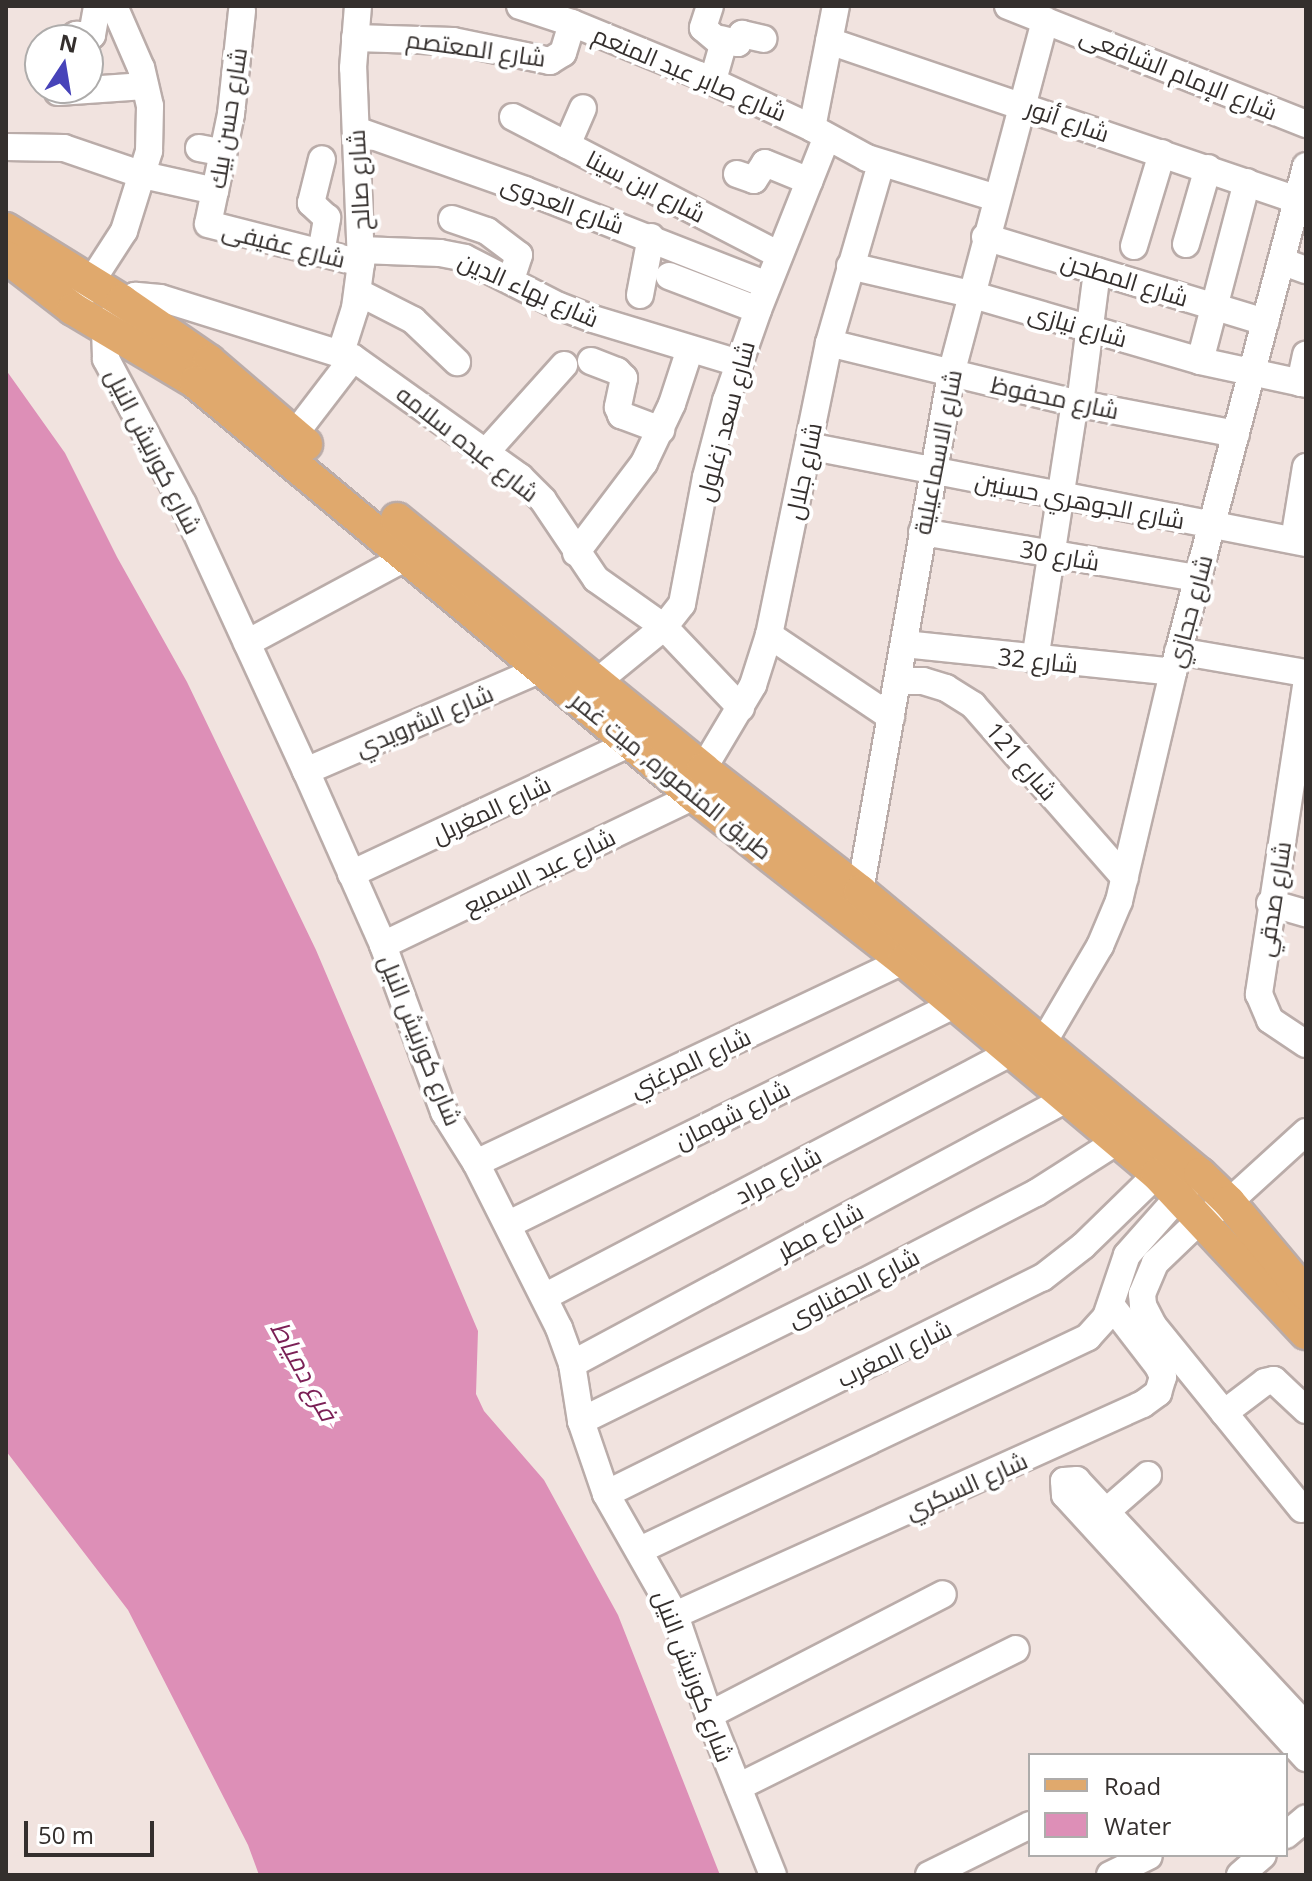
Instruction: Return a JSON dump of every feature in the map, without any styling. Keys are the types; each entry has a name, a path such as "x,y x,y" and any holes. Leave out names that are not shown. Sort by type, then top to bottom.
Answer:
{"main road":[{"name":"طريق المنصوره, ميت غمر","path":"6,229 82,296 105,329 195,382 631,743 699,783 860,891 1043,1043 1178,1181 1200,1220 1306,1333"},
{"name":"طريق المنصوره, ميت غمر","path":"6,257 82,296 122,301 209,361 294,435 598,681 699,783 1012,1052 1119,1140 1178,1181 1229,1202 1306,1294"}],"street":[{"path":"82,296 124,231 149,151 150,106 114,6"},
{"name":"شارع صالح","path":"294,435 347,355 358,292 361,256 355,38 358,6"},
{"name":"شارع صابر عبد المنعم","path":"520,6 572,23 713,81 820,132 853,153 996,198"},
{"path":"710,6 703,28 720,39 738,43 742,34 763,39"},
{"name":"شارع سعد زغلول","path":"598,681 675,616 687,590 706,477 739,363 809,181 820,132 829,41 836,6"},
{"name":"شارع الإمام الشافعى","path":"1008,6 1306,124"},
{"name":"شارع حسن بيك","path":"208,224 215,191 211,151 242,11"},
{"name":"شارع الاسماعيلية","path":"860,891 951,374 1045,20"},
{"name":"شارع المعتصم","path":"355,38 453,41 550,61 563,53 572,23"},
{"path":"713,81 723,48 720,39"},
{"name":"شارع أنور","path":"829,41 1302,201"},
{"path":"104,89 145,86"},
{"path":"567,145 583,108"},
{"name":"شارع ابن سينا","path":"513,117 779,255"},
{"name":"شارع العدوى","path":"356,130 651,237 767,285"},
{"path":"6,147 64,148 143,175 215,191"},
{"path":"1134,246 1162,153"},
{"path":"321,253 327,218 311,203 322,159"},
{"path":"737,174 754,180 765,163 809,181"},
{"name":"شارع جلال","path":"699,783 741,708 769,635 829,343 881,164"},
{"name":"شارع حجازي","path":"1043,1043 1100,946 1125,878 1175,662 1265,322 1294,265 1306,166"},
{"path":"1186,244 1208,168"},
{"path":"1200,361 1247,182"},
{"path":"452,219 487,231 519,255 511,280"},
{"name":"شارع عفيفى","path":"208,224 321,253 361,256"},
{"path":"640,295 651,237"},
{"name":"شارع المطحن","path":"985,237 1265,322"},
{"name":"شارع بهاء الدين","path":"361,256 440,253 465,258 559,306 739,363"},
{"name":"شارع نيازى","path":"850,266 970,294 1200,361 1303,383"},
{"path":"1035,660 1097,271"},
{"path":"669,276 758,310"},
{"path":"358,292 413,320 457,362"},
{"name":"شارع عبده سلامه","path":"122,301 135,296 160,298 347,355 520,477 543,500 596,579 664,627 741,708"},
{"path":"105,329 122,301"},
{"name":"شارع كورنيش النيل","path":"105,329 106,359 183,504 306,771 383,945 444,1112 509,1224 544,1297 572,1364 581,1421 606,1494 675,1615 709,1715 773,1875"},
{"name":"شارع محفوظ","path":"829,343 1078,404 1236,434"},
{"path":"576,553 623,495 661,430 690,349"},
{"path":"1303,383 1306,355"},
{"path":"591,361 617,371 624,378 618,407 621,415 661,430"},
{"path":"486,452 564,365"},
{"name":"شارع الجوهري حسنين","path":"808,446 1300,542"},
{"path":"1300,542 1306,467"},
{"name":"شارع 30","path":"922,532 1198,578"},
{"path":"247,643 407,557"},
{"path":"769,635 891,717"},
{"name":"شارع 32","path":"904,644 1035,660 1175,662 1306,673"},
{"name":"شارع الشرويدي","path":"306,771 542,669"},
{"name":"شارع 121","path":"898,681 923,681 946,688 973,705 1125,878"},
{"name":"شارع صدقي","path":"1305,701 1295,830 1270,903 1260,981 1263,1008 1281,1029 1306,1044"},
{"name":"شارع المغربل","path":"351,874 631,743"},
{"name":"شارع عبد السميع","path":"383,945 699,783"},
{"path":"1270,903 1306,913"},
{"name":"شارع المرغني","path":"476,1163 904,961"},
{"name":"شارع شومان","path":"509,1224 956,1004"},
{"name":"شارع مراد","path":"544,1297 1012,1052"},
{"name":"شارع مطر","path":"572,1364 1068,1098"},
{"path":"1302,1509 1153,1325 1143,1305 1148,1272 1200,1220 1229,1202 1306,1132"},
{"name":"شارع الحفناوى","path":"581,1421 1036,1193 1119,1140"},
{"path":"640,1550 1088,1337 1098,1330 1111,1305 1119,1270 1127,1255 1178,1181"},
{"name":"شارع المغرب","path":"606,1494 1021,1290 1178,1181"},
{"name":"شارع السكري","path":"675,1615 1143,1404 1158,1393 1163,1377 1111,1305"},
{"path":"1224,1413 1265,1382 1274,1380 1306,1410"},
{"path":"1148,1475 1099,1518 1233,1664 1306,1758"},
{"path":"709,1715 943,1594"},
{"path":"738,1787 1016,1649"},
{"path":"1233,1664 1306,1726"},
{"path":"1288,1833 1306,1818"},
{"path":"929,1875 1028,1826"},
{"path":"1110,1875 1147,1857"},
{"path":"1240,1875 1261,1857"}],"water":[{"name":"فرع دمياط","path":"6,370 65,453 117,557 187,682 316,950 478,1331 476,1394 484,1411 544,1480 618,1615 720,1875 259,1875 248,1845 128,1610 6,1451"}]}
